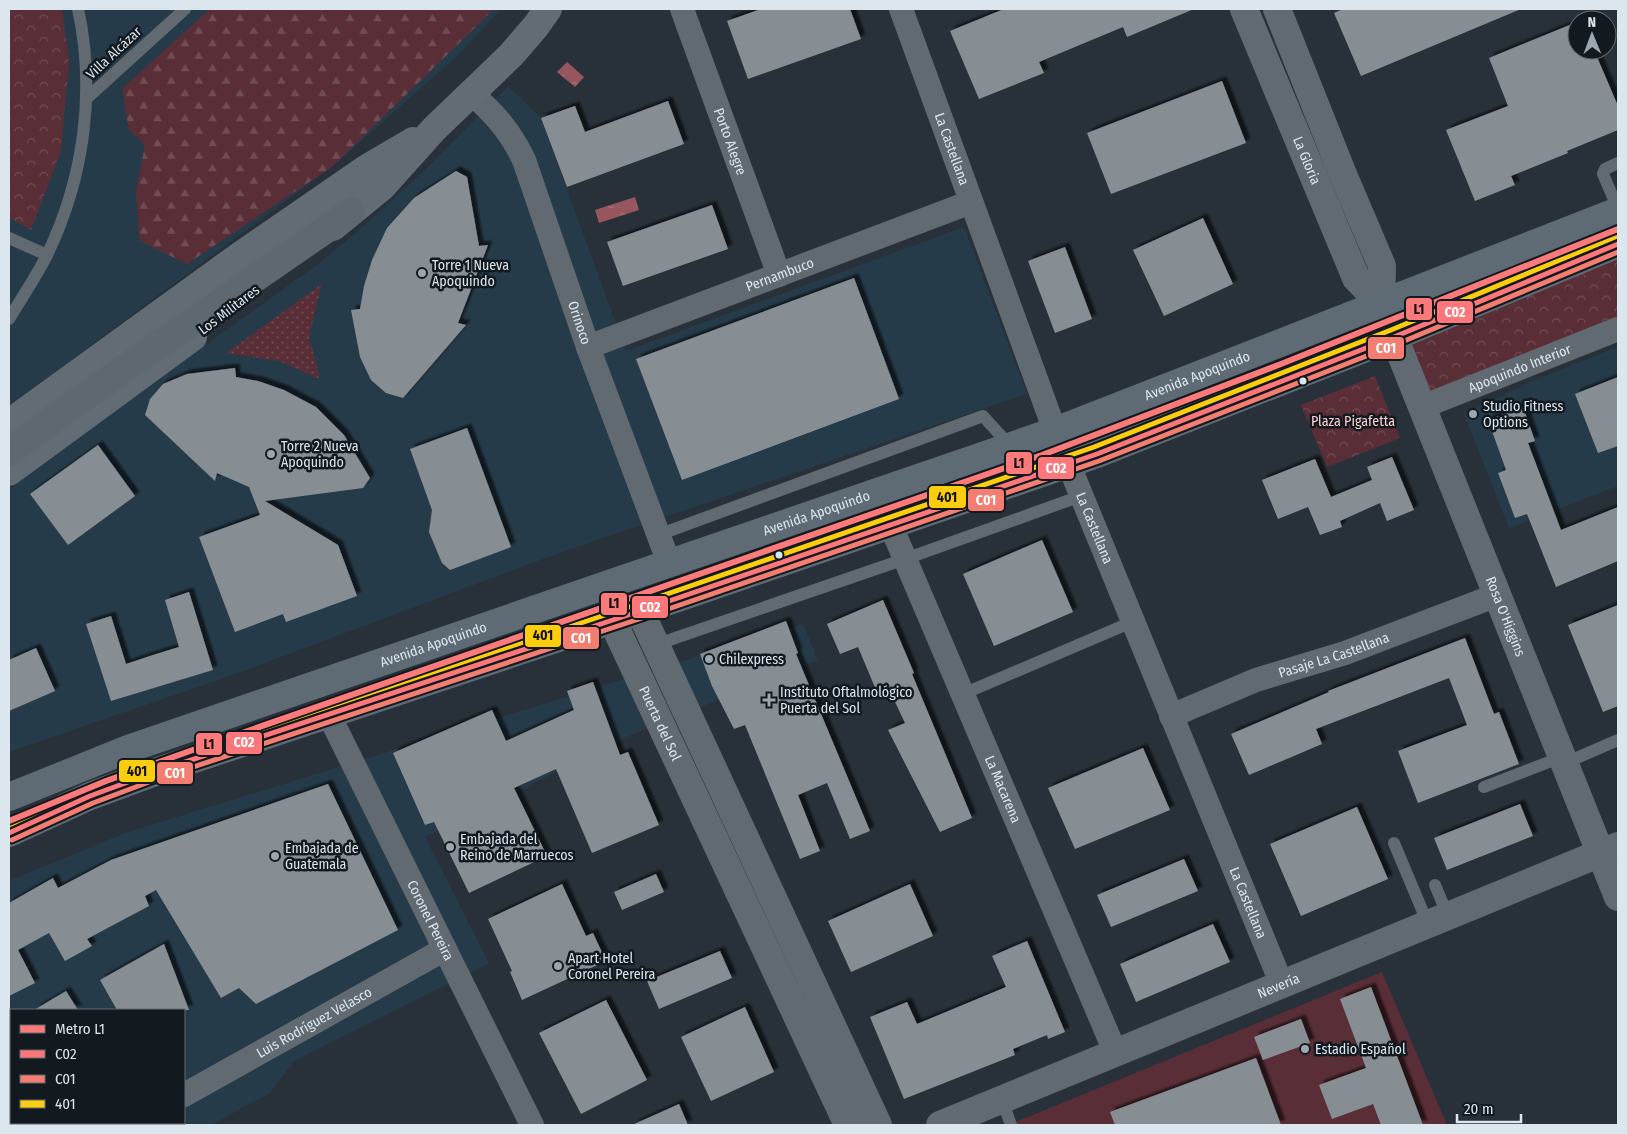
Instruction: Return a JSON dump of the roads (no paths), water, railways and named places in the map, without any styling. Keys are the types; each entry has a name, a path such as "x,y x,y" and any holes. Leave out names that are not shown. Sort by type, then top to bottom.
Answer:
{"highway":[{"path":"9,452 72,405 351,212"}],"main road":[{"name":"Los Militares","path":"9,472 257,289 382,188 434,128 511,55 548,9"},
{"name":"Los Militares","path":"9,423 246,251 367,168 434,128"},
{"name":"Avenida Apoquindo","path":"9,797 128,749 1055,432 1618,210"},
{"path":"9,833 90,796 147,775 640,611 1097,454 1394,336 1618,244"}],"street":[{"name":"Porto Alegre","path":"682,9 778,275"},
{"name":"La Castellana","path":"901,9 1080,496 1282,984"},
{"name":"La Gloria","path":"1244,9 1356,278 1381,304 1394,336"},
{"name":"La Gloria","path":"1277,9 1382,266 1381,304"},
{"name":"Orinoco","path":"471,94 492,112 505,127 516,143 524,160 588,347 669,563"},
{"path":"1316,181 1330,182 1337,179 1342,172"},
{"name":"Pernambuco","path":"588,347 971,202"},
{"name":"Apoquindo Interior","path":"1422,407 1618,329"},
{"name":"Rosa O'Higgins","path":"1394,336 1563,760 1609,850 1618,897"},
{"name":"La Macarena","path":"891,526 1116,1054"},
{"name":"Pasaje La Castellana","path":"1171,716 1256,680 1345,653 1497,595"},
{"name":"Puerta del Sol","path":"640,611 878,1125"},
{"name":"Puerta del Sol","path":"612,620 848,1125"},
{"name":"Coronel Pereira","path":"329,714 532,1125"},
{"path":"709,826 734,816"},
{"name":"Nevería","path":"940,1125 1609,850"},
{"name":"Luis Rodríguez Velasco","path":"185,1094 445,949"},
{"path":"782,984 808,973"}],"lane":[{"path":"9,318 47,255 63,218 79,164 86,100 83,40 78,9"},
{"name":"Villa Alcázar","path":"86,100 185,9"},
{"path":"1618,163 1605,169 1604,174 1618,210"},
{"path":"9,238 47,255"},
{"path":"658,535 983,416 1011,447"},
{"path":"628,654 905,559 1080,496"},
{"path":"963,694 1132,622"},
{"path":"1484,787 1618,740"},
{"path":"1394,843 1438,920"},
{"path":"1435,885 1438,920"},
{"path":"1002,1100 1011,1125"}],"water":[{"path":"567,62 584,77 575,87 557,72"},
{"path":"635,197 639,210 599,223 595,210"}],"metro line":[{"name":"L1","path":"9,821 106,781 190,751 1042,455 1281,364 1618,229"}],"place":[{"name":"Torre 1 Nueva Apoquindo","path":"422,273"},
{"name":"Studio Fitness Options","path":"1473,414"},
{"name":"Torre 2 Nueva Apoquindo","path":"271,454"},
{"name":"Chilexpress","path":"709,659"},
{"name":"Instituto Oftalmológico Puerta del Sol","path":"769,700"},
{"name":"Embajada del Reino de Marruecos","path":"450,847"},
{"name":"Embajada de Guatemala","path":"275,856"},
{"name":"Apart Hotel Coronel Pereira","path":"558,966"},
{"name":"Estadio Español","path":"1305,1049"}],"park label":[{"name":"Plaza Pigafetta","path":"1353,421"}]}
